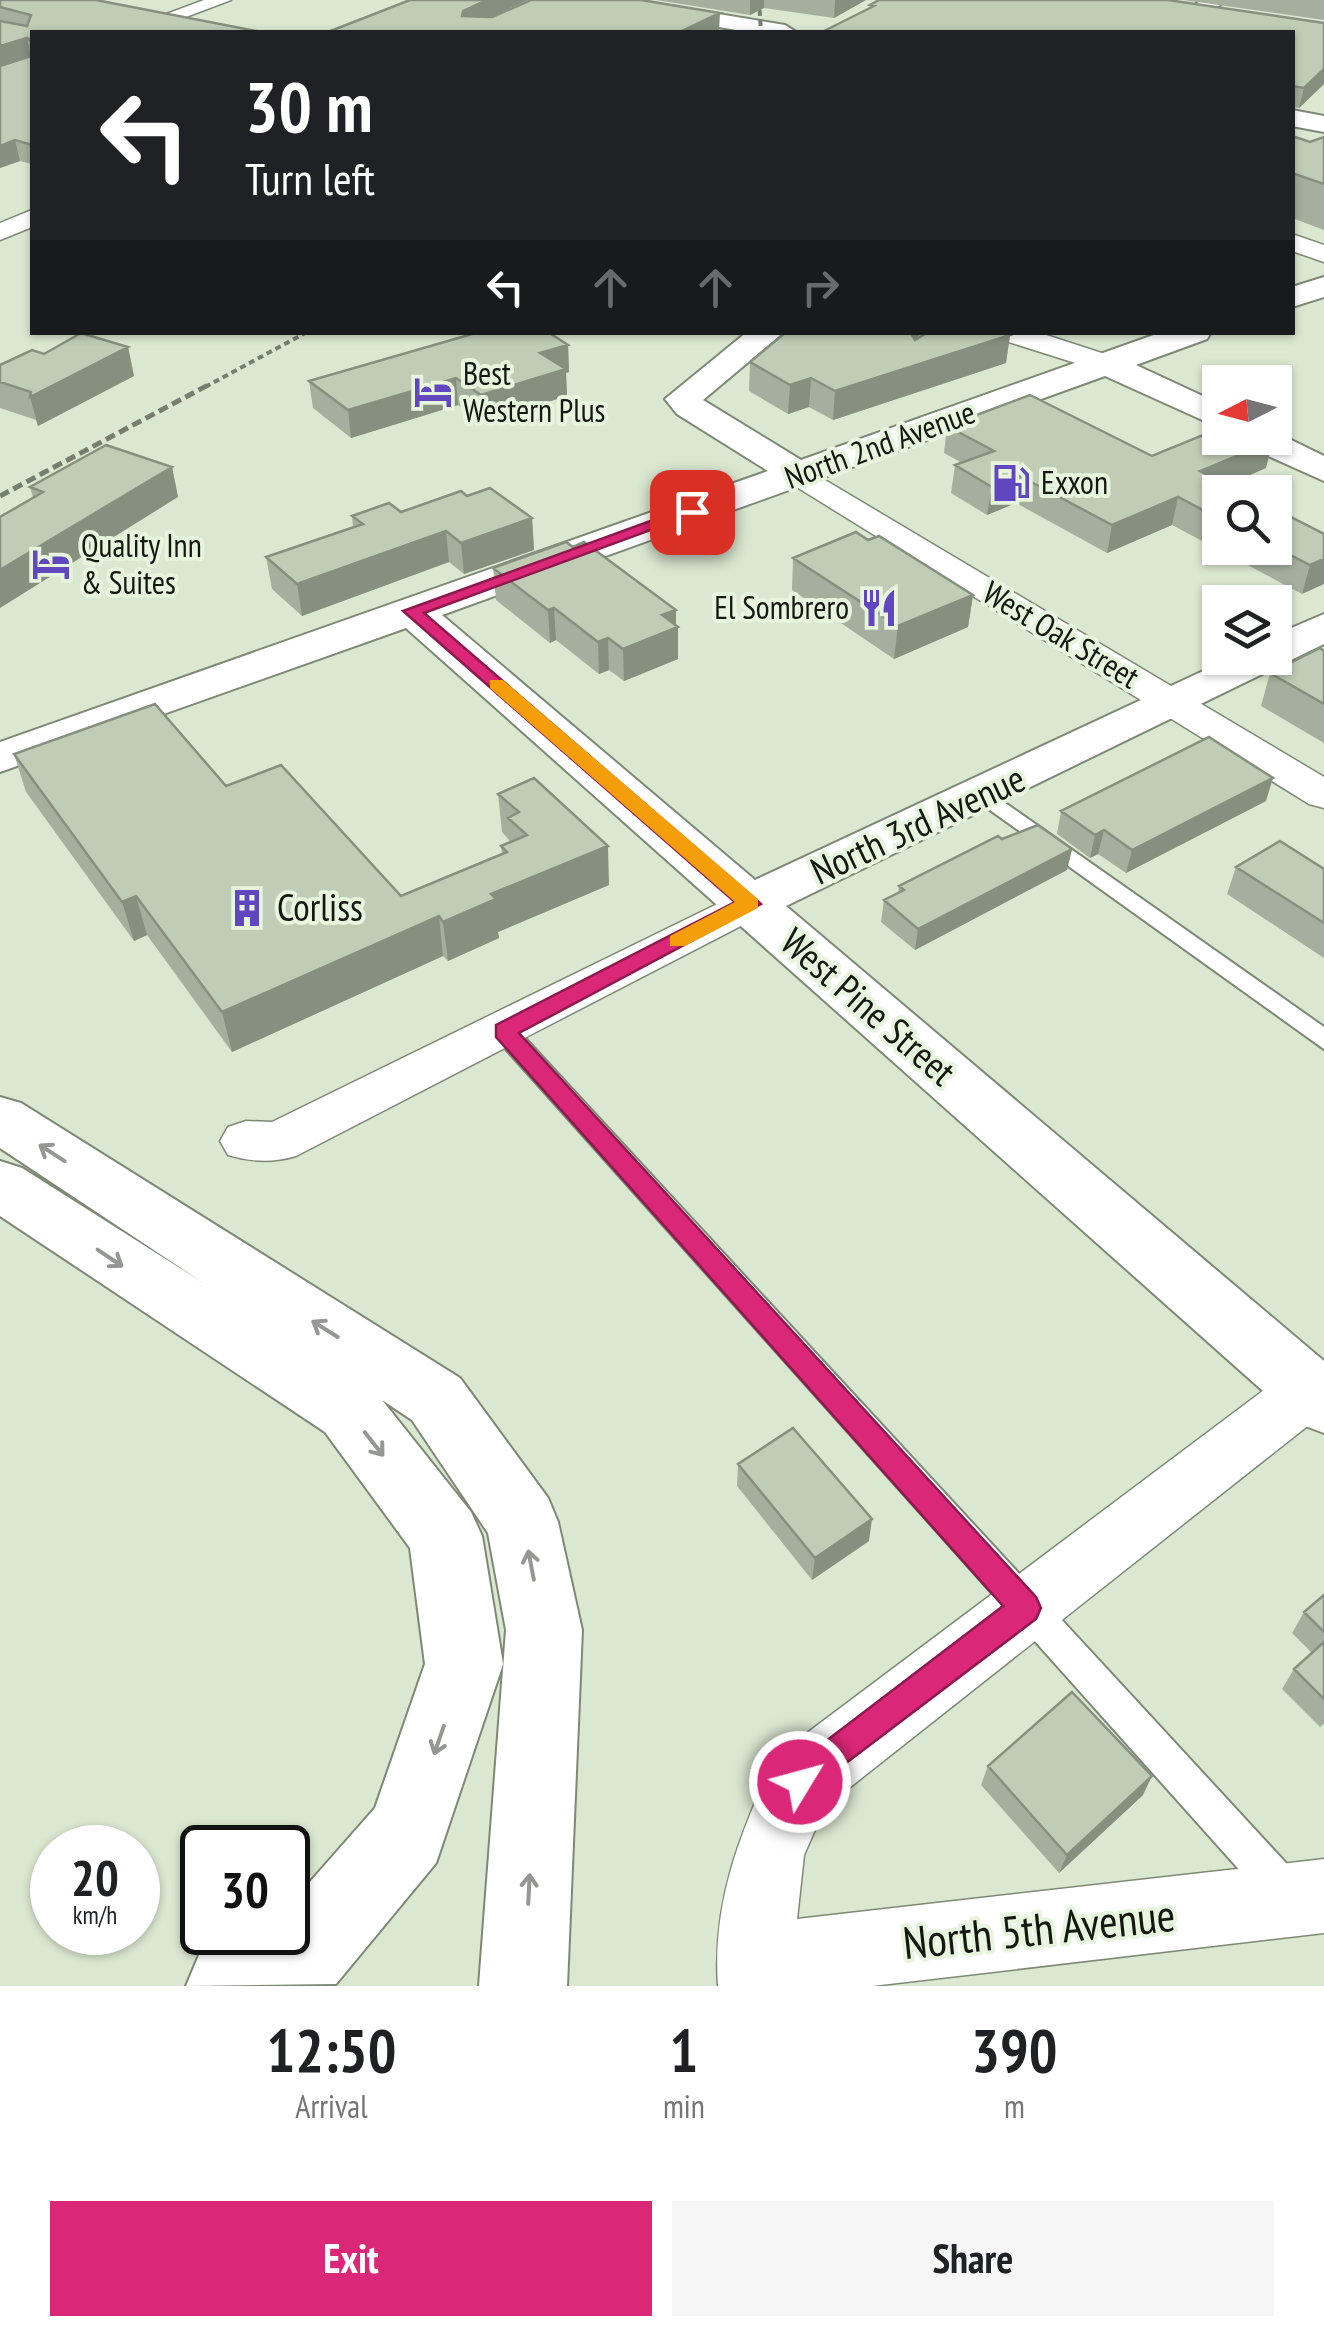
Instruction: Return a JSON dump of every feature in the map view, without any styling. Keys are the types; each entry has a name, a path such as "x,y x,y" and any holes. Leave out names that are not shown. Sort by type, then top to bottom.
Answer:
{"main road":[{"path":"594,0 772,30"},
{"path":"1173,21 1213,10"},
{"path":"1295,119 1324,124"},
{"path":"1295,297 1324,286"},
{"path":"764,335 683,399 689,407 798,474"},
{"name":"North 2nd Avenue","path":"0,758 1187,335"},
{"path":"1107,364 1202,409"},
{"path":"1292,454 1324,470"},
{"name":"West Pine Street","path":"412,611 1319,1391"},
{"path":"1292,643 1324,627"},
{"name":"North 3rd Avenue","path":"750,904 1231,675"},
{"path":"0,1119 436,1400 522,1522 544,1630 524,1986"},
{"path":"0,1185 348,1411 445,1536 464,1664 407,1834 305,1952 230,1986"}],"street":[{"path":"134,30 222,0"},
{"path":"126,7 224,26"},
{"path":"5,242 30,220"},
{"path":"1295,243 1324,254"},
{"path":"1015,335 1107,364"},
{"name":"West Oak Street","path":"798,474 1324,795"},
{"name":"North 3rd Avenue","path":"246,1141 278,1142 750,904"},
{"path":"755,1974 768,1854 800,1782 1025,1608 1319,1391"},
{"name":"North 5th Avenue","path":"755,1974 1309,1899"}],"lane":[{"path":"984,795 1324,1040"},
{"path":"504,1031 1025,1608 1309,1899"}],"building":[{"path":"0,0 96,0 251,30 30,30 30,40 0,46 0,21 27,26 31,15 0,7"},
{"path":"410,0 487,0 463,11 462,16 492,17 531,0 641,0 720,13 684,30 333,30"},
{"path":"879,0 1168,0 1324,23 1324,69 1304,88 1295,86 1295,30 826,30 874,6 870,5"},
{"path":"30,56 30,144 15,140 0,146 0,66"},
{"path":"1295,137 1310,142 1324,137 1324,184 1295,174"},
{"path":"77,335 128,347 30,397 31,392 0,382 0,365 32,350 44,354"},
{"path":"469,335 553,335 568,345 540,353 566,369 481,395 456,378 348,410 309,381"},
{"path":"782,335 912,335 915,340 923,335 1010,335 835,391 811,378 790,385 750,362"},
{"path":"1030,395 1152,456 1202,435 1202,455 1239,455 1200,471 1208,475 1202,475 1202,510 1178,497 1112,525 1020,476 992,487 955,465 994,451 947,426"},
{"path":"106,445 172,467 0,570 0,517 43,492 30,487"},
{"path":"490,488 532,518 461,543 446,531 297,584 266,557 363,524 352,516 389,503 401,512 461,491 467,496"},
{"path":"1292,518 1324,534 1324,559 1310,565 1292,556"},
{"path":"856,532 868,540 879,536 973,595 898,626 793,558"},
{"path":"566,542 573,547 584,542 676,610 662,615 678,627 623,649 608,638 598,642 493,568"},
{"path":"1320,648 1324,651 1324,704 1273,675 1292,675 1292,662"},
{"path":"155,704 226,786 281,765 401,896 507,852 501,846 527,835 508,818 519,812 498,794 534,778 608,846 491,894 496,899 443,922 439,916 222,1012 136,896 122,902 14,754"},
{"path":"1209,737 1273,778 1132,850 1104,830 1095,835 1061,811"},
{"path":"1038,825 1072,849 918,929 884,900 904,890 899,886 998,836 1002,839"},
{"path":"1280,841 1324,869 1324,923 1236,867"},
{"path":"793,1428 872,1519 815,1558 738,1464"},
{"path":"1324,1595 1324,1632 1304,1612"},
{"path":"1324,1642 1324,1699 1294,1669"},
{"path":"1072,1692 1152,1776 1067,1855 988,1766"}],"railway":[{"path":"759,0 761,30"},
{"path":"205,387 301,335"},
{"path":"0,496 210,384"}],"slow traffic":[{"path":"496,684 750,904 678,941"}],"place":[{"name":"Best Western Plus","path":"433,392"},
{"name":"Exxon","path":"1011,483"},
{"name":"Quality Inn & Suites","path":"51,564"},
{"name":"El Sombrero","path":"879,608"},
{"name":"Corliss","path":"247,908"}],"route":[{"path":"692,512 412,611 750,904 504,1031 1025,1608 800,1782"}]}
